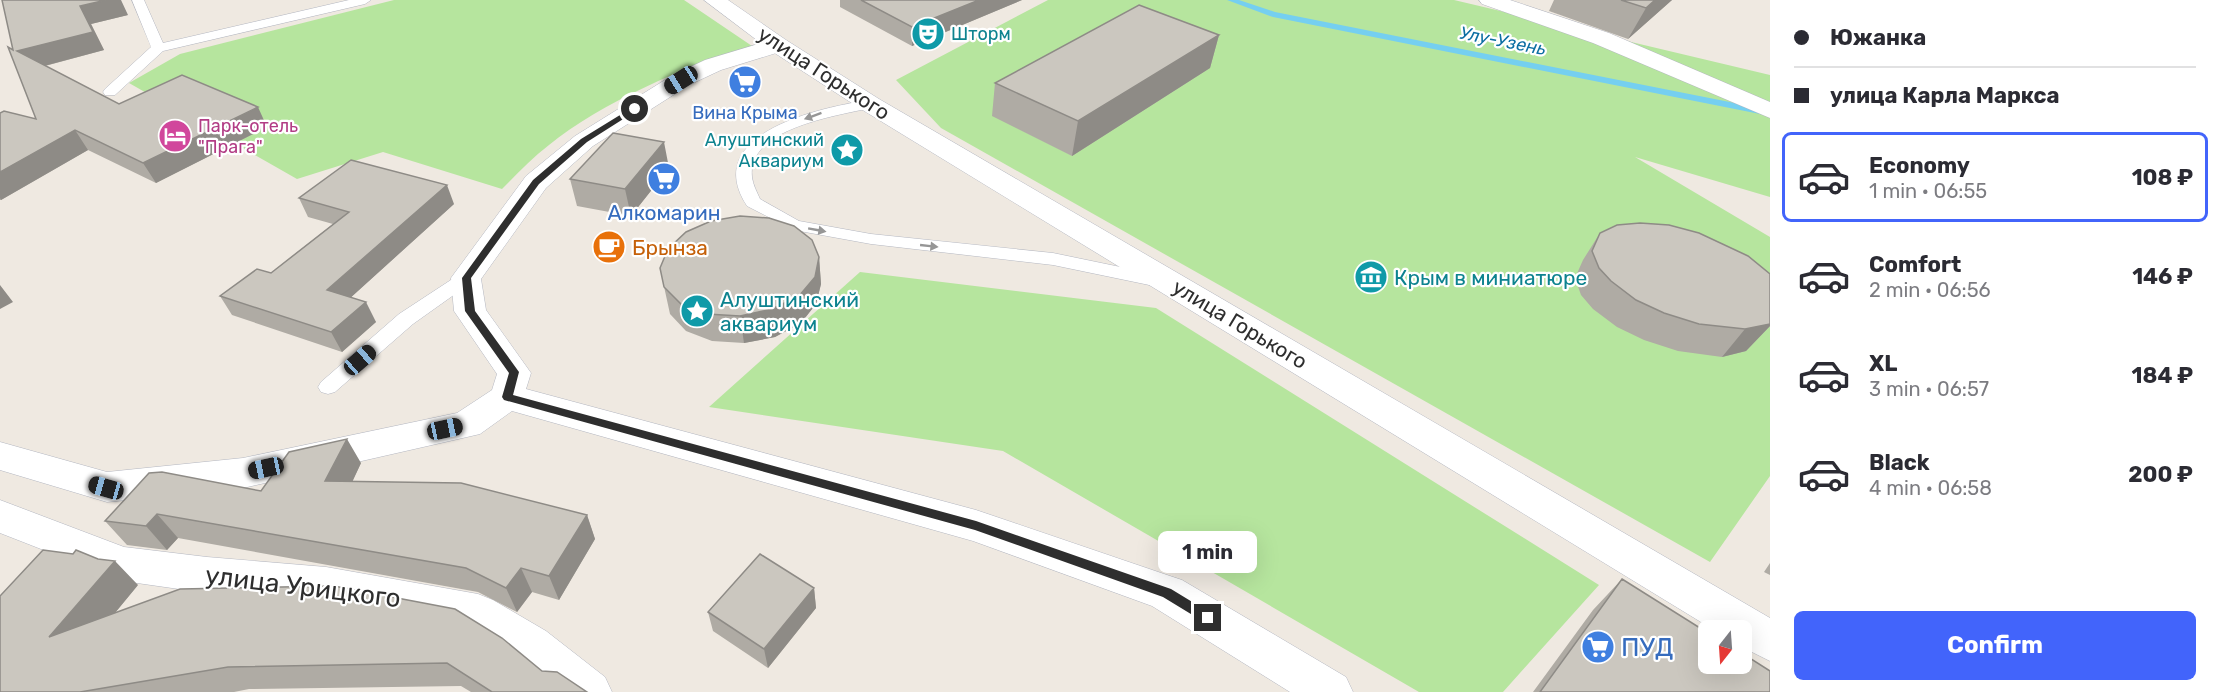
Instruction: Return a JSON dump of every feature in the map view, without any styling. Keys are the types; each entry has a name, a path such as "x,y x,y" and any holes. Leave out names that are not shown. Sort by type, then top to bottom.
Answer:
{"street":[{"name":"улица Горького","path":"714,0 778,45 870,104 1770,641"},
{"path":"1490,0 1601,38 1770,111"},
{"path":"0,456 106,488 243,473 467,424 507,397 514,372 470,311 466,278 536,182 584,141 681,80 712,65 778,45"},
{"path":"507,397 976,526 1167,593 1330,692"},
{"name":"улица Урицкого","path":"0,516 123,564 207,575 326,585 478,614 531,645 589,692"}],"lane":[{"path":"138,0 158,48"},
{"path":"110,92 158,48 365,0"},
{"path":"870,104 813,115 760,142 748,160 744,173 753,202 794,225 870,239 1053,259 1172,284"},
{"path":"328,387 406,319 466,278"}],"green space":[{"path":"394,0 684,0 752,46 673,75 593,114 543,150 502,189 383,152 297,179 129,83 180,54"},
{"path":"1048,0 1454,0 1770,75 1770,197 1635,157 1770,237 1770,476 1710,562 941,128 896,80"},
{"path":"860,272 1156,308 1599,585 1503,692 1419,692 1003,451 709,407"}],"building":[{"path":"2,0 106,0 80,6 93,32 17,51 119,104 182,75 258,107 143,163 75,130 0,172 0,113 4,111 36,119 8,47 13,50"},
{"path":"861,0 979,0 912,27"},
{"path":"1621,0 1655,0 1646,8"},
{"path":"1139,5 1219,35 1078,121 995,83"},
{"path":"613,133 664,142 625,189 570,179"},
{"path":"351,160 447,185 327,290 366,302 331,332 220,296 257,269 271,273 349,212 299,198"},
{"path":"740,216 769,218 794,226 812,240 819,257 815,277 799,296 772,309 740,316 707,314 681,304 664,287 660,268 668,249 686,232 711,221"},
{"path":"1640,223 1669,225 1699,233 1748,256 1770,274 1770,324 1745,329 1699,324 1664,313 1636,300 1611,281 1599,268 1592,251 1600,233 1617,225"},
{"path":"347,439 325,481 461,483 587,515 549,576 521,568 506,588 466,568 157,514 146,526 105,521 149,473 162,472 261,491 289,452"},
{"path":"43,550 73,554 76,550 98,559 115,561 49,637 180,589 334,586 455,609 502,638 542,671 557,672 587,692 492,692 447,663 228,667 80,692 0,692 0,596"},
{"path":"760,554 814,588 764,649 708,612"},
{"path":"1622,579 1698,627 1698,674 1752,674 1752,659 1770,671 1770,692 1540,692"}],"waterway":[{"name":"Улу-Узень","path":"1231,0 1273,14 1770,113"}],"place":[{"name":"Шторм","path":"928,34"},
{"name":"Вина Крыма","path":"745,82"},
{"name":"Парк-отель \"Прага\"","path":"175,136"},
{"name":"Алуштинский Аквариум","path":"847,150"},
{"name":"Алкомарин","path":"664,179"},
{"name":"Брынза","path":"609,247"},
{"name":"Крым в миниатюре","path":"1371,277"},
{"name":"Алуштинский аквариум","path":"697,311"},
{"name":"ПУД","path":"1598,647"}],"route":[{"path":"635,109 584,141 536,182 466,278 470,311 514,372 507,397 976,526 1167,593 1208,618"}]}
